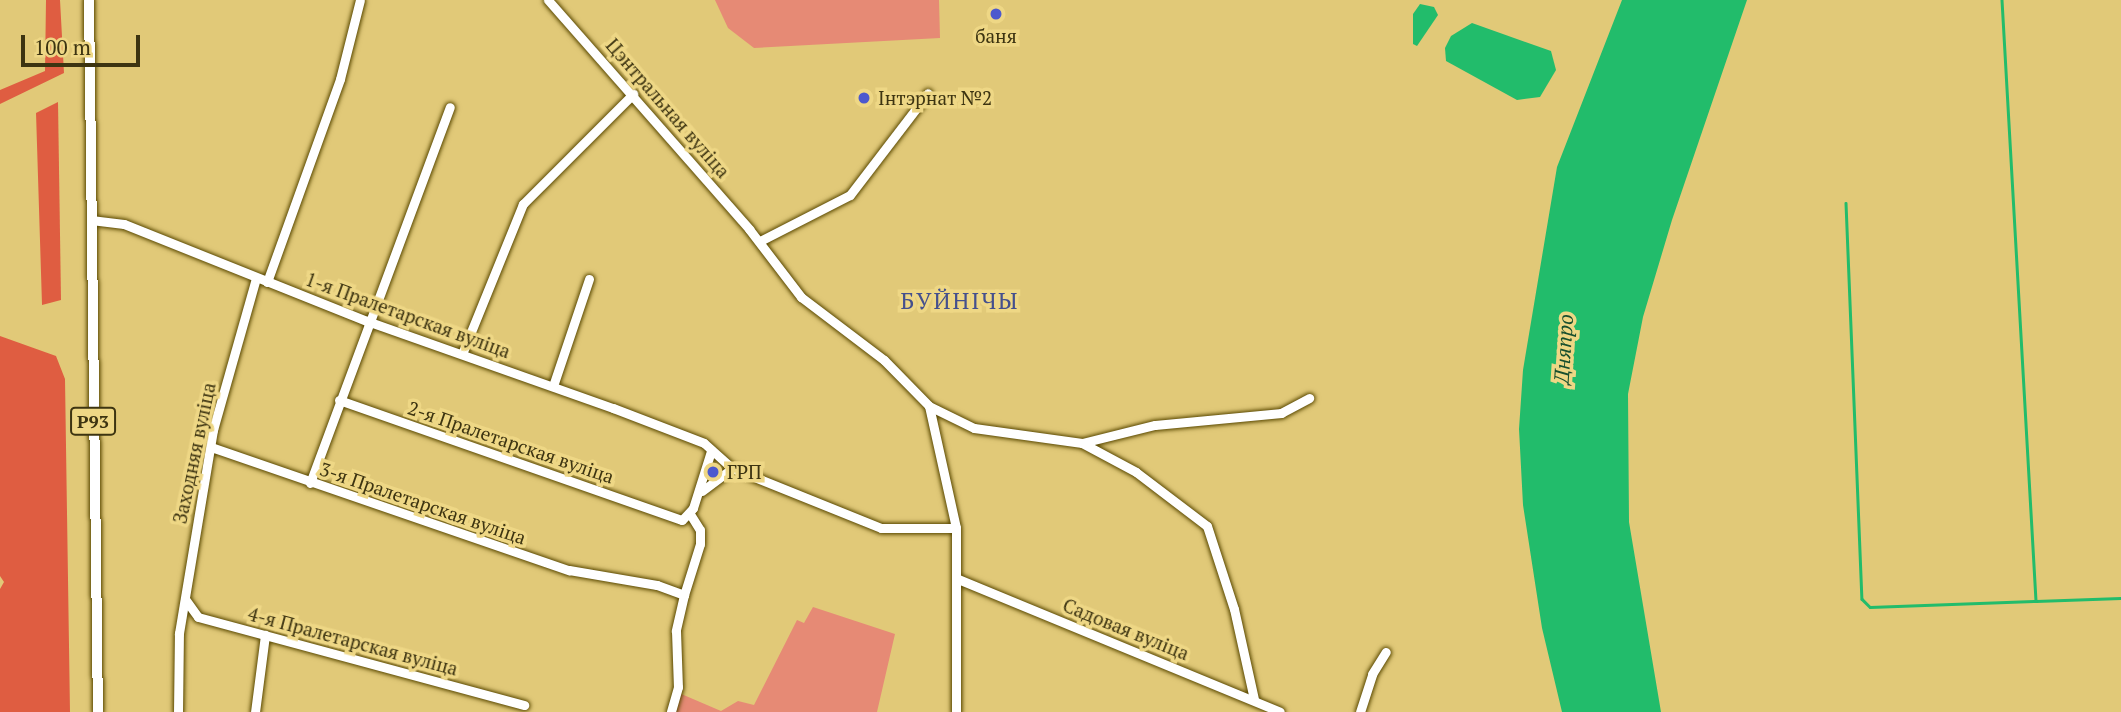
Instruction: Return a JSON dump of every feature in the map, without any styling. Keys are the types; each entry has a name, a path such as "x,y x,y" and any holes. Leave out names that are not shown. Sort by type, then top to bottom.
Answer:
{"main road":[{"name":"Р93","path":"89,0 98,712"}],"street":[{"path":"267,282 340,79 360,0"},
{"name":"Цэнтральная вуліца","path":"548,0 760,242 801,297 884,360 929,406 943,453 956,528 956,712"},
{"path":"760,242 850,195 928,93"},
{"path":"462,354 523,204 633,94"},
{"path":"310,483 367,321 450,107"},
{"name":"1-я Пралетарская вуліца","path":"91,220 124,224 367,321 553,386 704,443 711,451"},
{"name":"Заходняя вуліца","path":"178,712 178,644 211,447 256,278"},
{"path":"553,386 589,279"},
{"path":"1082,443 1155,425 1281,413 1309,398"},
{"name":"2-я Пралетарская вуліца","path":"339,400 671,517 682,520 690,514"},
{"path":"929,406 974,428 1082,443 1145,478 1210,532 1234,608 1254,699"},
{"name":"3-я Пралетарская вуліца","path":"211,447 569,570 628,579 684,595"},
{"path":"671,712 678,687 676,631 700,544 700,530 690,514 711,451 732,468 881,528 956,528"},
{"path":"698,495 732,468"},
{"name":"Садовая вуліца","path":"958,579 1280,712"},
{"name":"4-я Пралетарская вуліца","path":"185,597 198,617 524,705"},
{"path":"254,711 265,635"},
{"path":"1360,712 1372,674 1386,652"}],"shaded area":[{"path":"46,0 60,0 64,73 0,104 0,90 45,71"},
{"path":"715,0 939,0 940,38 754,48 728,28"},
{"path":"58,102 61,300 42,305 36,113"},
{"path":"0,336 56,356 65,379 70,712 0,712 0,589 4,582 0,576"},
{"path":"813,607 895,634 877,712 673,712 679,693 721,711 738,701 754,705 797,620 804,623"}],"water":[{"name":"Дняпро","path":"1622,0 1747,0 1672,220 1643,317 1628,394 1629,522 1661,712 1562,712 1542,628 1523,505 1519,429 1523,370 1557,167"},
{"path":"1420,4 1434,7 1438,15 1417,46 1413,44 1413,14"},
{"path":"1472,23 1551,51 1556,70 1540,97 1517,100 1446,61 1445,48 1451,36"}],"waterway":[{"path":"2002,0 2036,601 2121,598"},
{"path":"1846,203 1862,599 1870,607 2036,601"}],"place":[{"name":"баня","path":"996,14"},
{"name":"Інтэрнат №2","path":"864,98"},
{"name":"ГРП","path":"713,472"}],"district":[{"name":"БУЙНІЧЫ","path":"960,301"}]}
